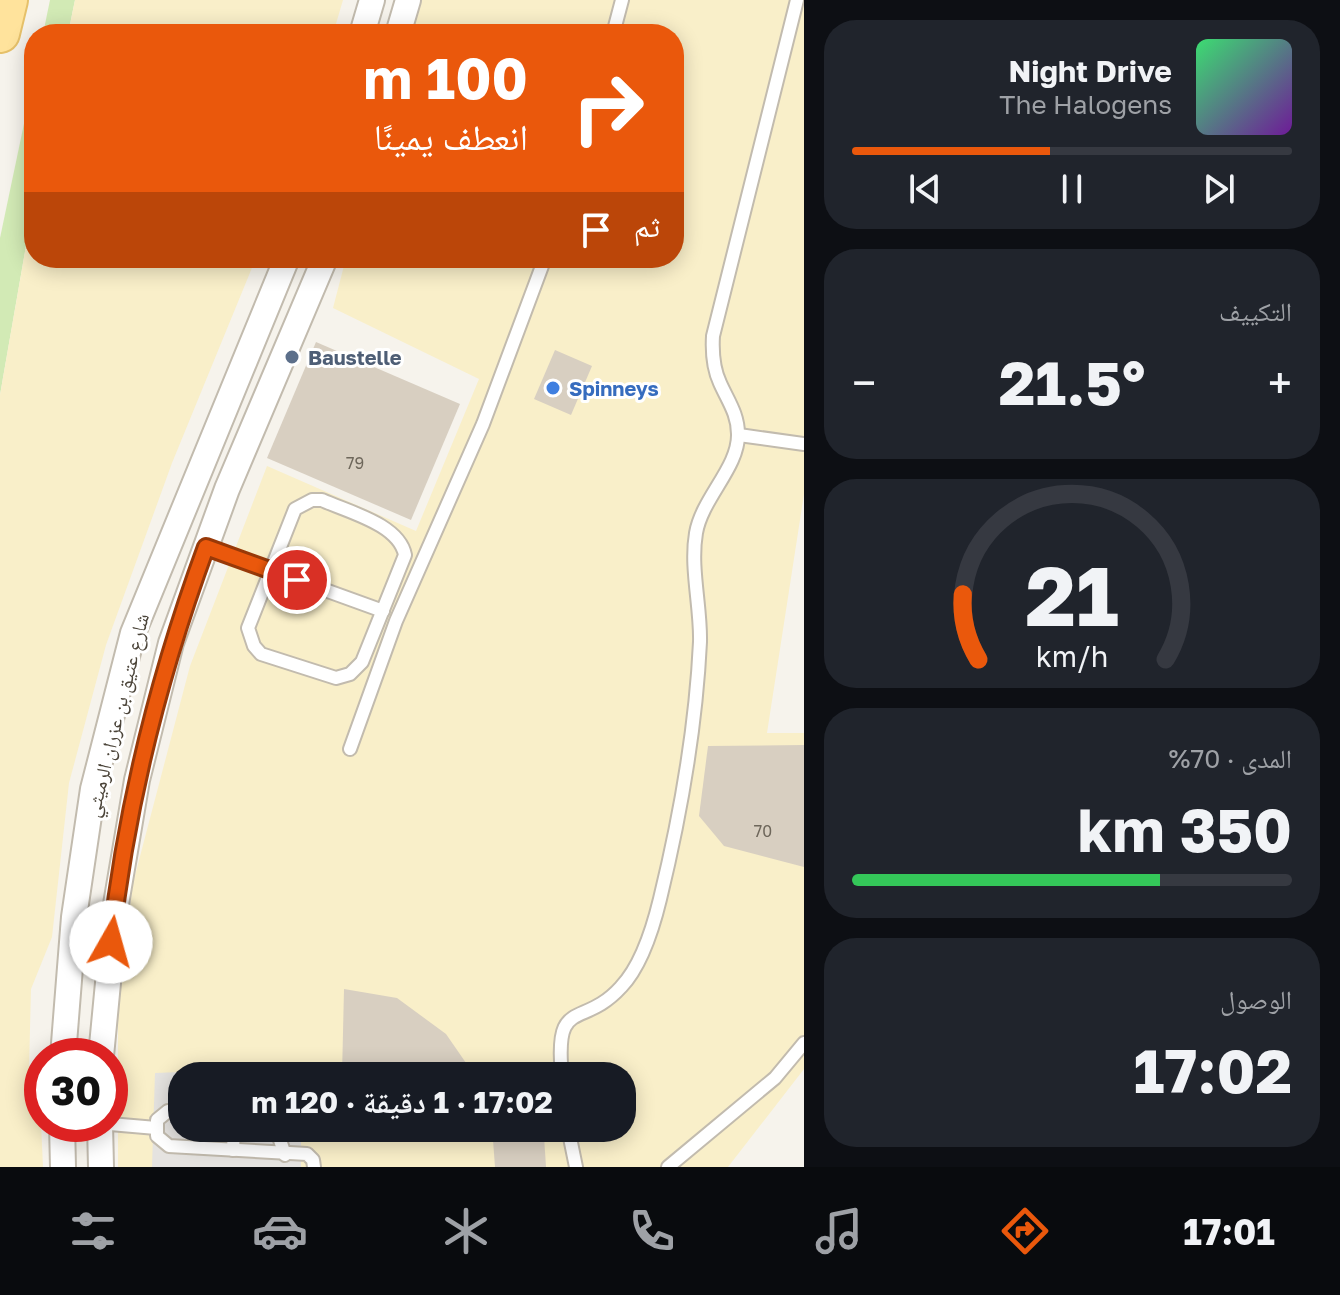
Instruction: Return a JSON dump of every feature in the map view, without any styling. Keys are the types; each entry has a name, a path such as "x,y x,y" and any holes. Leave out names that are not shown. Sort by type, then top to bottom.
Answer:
{"main road":[{"path":"0,33 8,0"}],"street":[{"path":"365,24 372,0"},
{"path":"401,24 408,0"},
{"name":"شارع عتيق بن عزران الرميثي","path":"64,1038 74,917 93,789 133,633 283,268"},
{"name":"شارع عتيق بن عزران الرميثي","path":"103,1038 115,910 137,780 171,643 227,489 321,268"},
{"path":"62,1142 63,1167"},
{"path":"100,1142 101,1167"}],"lane":[{"path":"616,24 622,0"},
{"path":"561,1062 560,1038 566,1022 613,995 624,985 652,931 674,842 697,673 701,613 696,533 706,504 737,447 739,435 733,407 715,370 713,336 800,0"},
{"path":"350,749 396,621 483,424 541,268"},
{"path":"739,435 804,444"},
{"path":"322,500 389,532 403,546 405,555 383,611 362,662 343,677 336,678 261,654 254,646 248,628 295,509 303,503 322,500"},
{"path":"206,547 383,611"},
{"path":"668,1167 775,1078 804,1043"},
{"path":"168,1111 160,1116 156,1128 157,1136 169,1146 309,1154 314,1167"},
{"path":"128,1126 156,1128"},
{"path":"233,1142 233,1150"},
{"path":"281,1142 285,1155"},
{"path":"569,1142 576,1167"}],"green space":[{"path":"50,0 75,0 70,24 45,24"},
{"path":"24,124 24,257 0,395 0,238"}],"sand":[{"path":"75,0 343,0 336,24 70,24"},
{"path":"417,0 804,0 804,494 767,733 804,733 804,1069 728,1167 118,1167 118,1142 128,1142 128,1038 118,1038 118,1001 133,883 190,666 267,466 416,531 479,379 333,308 343,268 684,268 684,24 411,24"},
{"path":"24,257 24,268 252,268 172,463 106,645 69,783 52,937 31,989 30,1038 24,1038 24,1142 42,1142 43,1167 0,1167 0,395"}],"shaded area":[{"path":"168,1072 168,1142 301,1142 301,1167 152,1167 155,1073"}],"building":[{"path":"316,342 460,404 411,520 267,458"},
{"path":"555,350 592,366 571,415 534,399"},
{"path":"804,745 804,867 724,846 699,816 708,746"},
{"path":"344,989 397,998 446,1034 465,1062 342,1062"},
{"path":"493,1142 544,1142 546,1167 495,1167"}],"place":[{"name":"Baustelle","path":"292,357"},
{"name":"Spinneys","path":"553,388"}],"route":[{"path":"111,942 137,780 171,643 206,547 297,580"}]}
